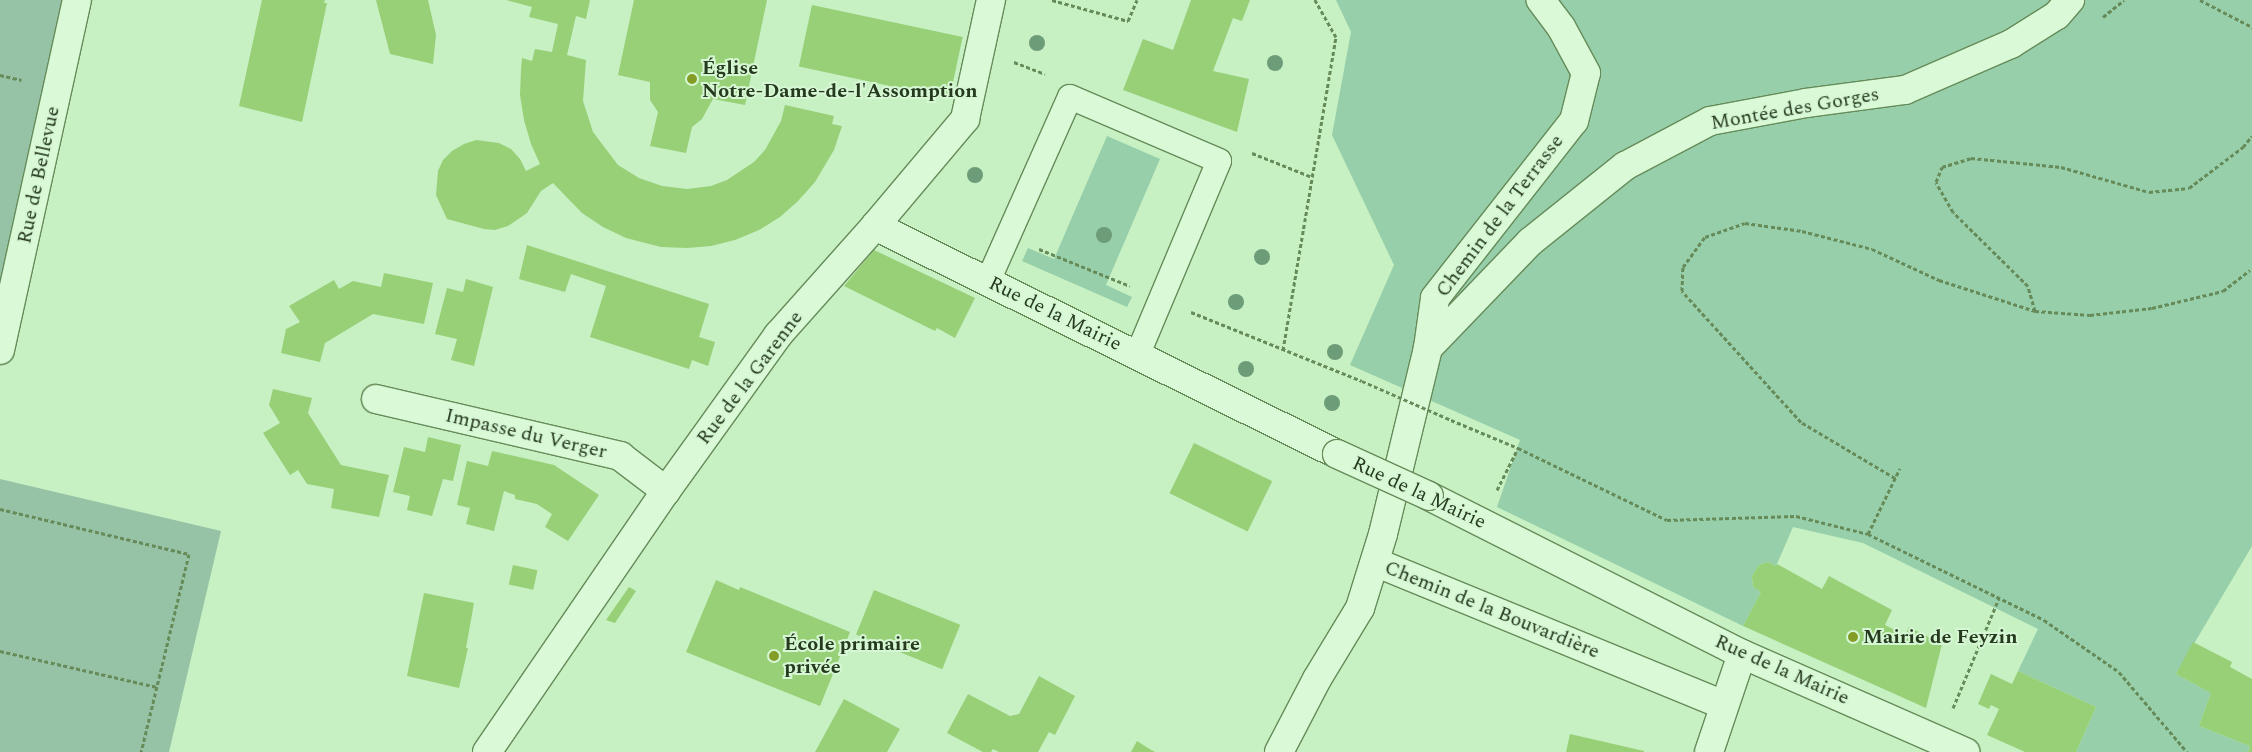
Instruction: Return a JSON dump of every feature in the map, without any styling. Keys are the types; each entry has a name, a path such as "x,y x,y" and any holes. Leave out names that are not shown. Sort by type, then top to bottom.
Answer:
{"street":[{"name":"Rue de Bellevue","path":"0,350 77,0"},
{"name":"Rue de la Garenne","path":"487,752 666,491 778,335 875,226 965,119 991,0"},
{"name":"Chemin de la Terrasse","path":"1375,562 1428,348 1435,298 1574,121 1586,73 1561,27 1541,0"},
{"name":"Montée des Gorges","path":"1428,348 1530,242 1625,166 1710,121 1806,103 1905,90 2011,44 2057,15 2070,0"},
{"name":"Rue de la Mairie","path":"875,226 1138,354 1337,454 1429,496 1742,654 1965,752"},
{"name":"Impasse du Verger","path":"376,399 620,456 666,491"},
{"name":"Chemin de la Bouvardière","path":"1279,752 1317,680 1360,608 1375,562 1723,705"},
{"path":"1709,752 1723,705 1742,654"}],"lane":[{"path":"988,281 1070,97 1219,161 1138,354"}],"path":[{"path":"1052,0 1128,21 1137,0"},
{"path":"1283,350 1336,37 1315,0"},
{"path":"2200,0 2252,27"},
{"path":"0,75 22,80"},
{"path":"2035,311 2028,286 1953,212 1936,182 1942,167 1971,158 2061,167 2149,192 2189,188 2243,147 2252,136"},
{"path":"1894,478 1801,422 1682,291 1683,267 1705,237 1745,223 1802,231 1872,249 1939,280 2035,311 2090,315 2152,308 2223,291 2250,270"},
{"path":"1362,381 1518,448 1667,520 1796,516 1868,534 2044,620 2119,672 2187,752"},
{"path":"1493,498 1518,448"},
{"path":"1868,534 1900,468"},
{"path":"0,509 189,554 141,752"},
{"path":"1958,696 1999,598"},
{"path":"0,651 157,687"}],"green space":[{"path":"0,0 68,0 0,298"},
{"path":"1336,0 2252,0 2252,546 2176,674 2211,693 2199,726 2250,746 2248,752 2076,752 2096,707 2018,671 2038,629 1863,543 1793,527 1776,566 1768,562 1759,565 1752,576 1753,587 1761,592 1743,626 1497,507 1520,440 1350,365 1394,265 1332,135 1351,32"},
{"path":"1107,136 1160,159 1106,285 1132,297 1127,307 1022,261 1028,248 1054,259"},
{"path":"0,479 221,531 169,752 0,752"}],"building":[{"path":"262,0 325,0 324,3 327,3 302,122 239,106"},
{"path":"376,0 428,0 436,35 433,64 390,54"},
{"path":"506,0 590,0 586,19 576,16 567,55 586,60 583,101 593,132 618,165 639,178 662,186 687,189 711,186 727,180 754,162 765,150 781,121 785,105 834,116 832,124 842,126 834,150 815,182 780,217 759,230 735,240 711,246 687,248 661,247 626,238 603,227 582,213 553,183 541,191 527,213 508,226 495,230 484,229 447,219 436,195 438,171 443,160 452,151 476,140 499,143 511,149 520,159 526,171 540,164 531,144 524,120 520,95 522,58 532,61 535,49 552,52 558,24 529,17 532,7"},
{"name":"Église Notre-Dame-de-l'Assomption","path":"634,0 767,0 745,105 713,99 702,119 692,127 686,153 650,146 658,112 650,100 650,82 618,75"},
{"path":"1191,0 1250,0 1242,21 1233,18 1213,71 1249,79 1237,132 1123,90 1143,39 1173,50"},
{"path":"812,5 963,37 950,99 799,67"},
{"path":"527,245 709,304 699,337 715,342 708,366 692,360 689,369 590,337 606,286 571,274 565,292 519,279"},
{"path":"874,250 975,298 955,338 937,328 935,331 844,286"},
{"path":"384,273 433,283 424,324 373,314 325,343 320,362 281,353 286,329 300,322 289,306 334,280 339,289 353,281 381,287"},
{"path":"466,279 493,287 474,366 451,360 457,339 435,334 447,288 463,292"},
{"path":"273,389 312,398 308,413 341,465 389,475 379,517 331,508 334,489 307,484 298,470 290,475 263,433 280,423 269,405"},
{"path":"428,437 461,445 453,481 443,479 432,516 407,510 410,496 393,492 404,447 425,452"},
{"path":"1194,443 1272,481 1248,531 1169,493"},
{"path":"492,451 554,465 599,495 568,541 545,527 552,514 537,504 515,499 515,495 504,491 494,531 466,524 470,508 457,505 467,461 488,466"},
{"path":"1768,562 1776,566 1777,564 1822,589 1829,576 1892,610 1885,625 1905,635 1909,627 1942,644 1926,708 1743,626 1761,592 1753,587 1752,576 1759,565"},
{"path":"513,565 537,570 533,590 509,585"},
{"path":"716,580 739,590 740,587 850,632 820,706 686,652"},
{"path":"629,587 636,591 615,623 606,620"},
{"path":"874,590 960,625 942,669 856,635"},
{"path":"424,593 474,603 466,648 468,648 459,688 407,676"},
{"path":"2193,642 2232,662 2230,667 2252,679 2252,752 2248,752 2250,746 2199,726 2211,693 2176,674"},
{"path":"2018,671 2096,707 2076,752 2025,752 1987,735 1999,709 1991,705 1989,709 1978,704 1991,674 2012,684"},
{"path":"1039,676 1075,696 1055,735 1049,732 1038,752 999,752 993,749 991,752 983,752 947,733 968,694 1010,716 1019,714"},
{"path":"844,699 900,729 887,752 815,752"},
{"path":"1570,734 1644,751 1644,752 1566,752"},
{"path":"1137,741 1148,748 1155,752 1131,752"}],"place":[{"name":"Église Notre-Dame-de-l'Assomption","path":"692,79"},
{"name":"Mairie de Feyzin","path":"1853,637"},
{"name":"École primaire privée","path":"774,656"}]}
